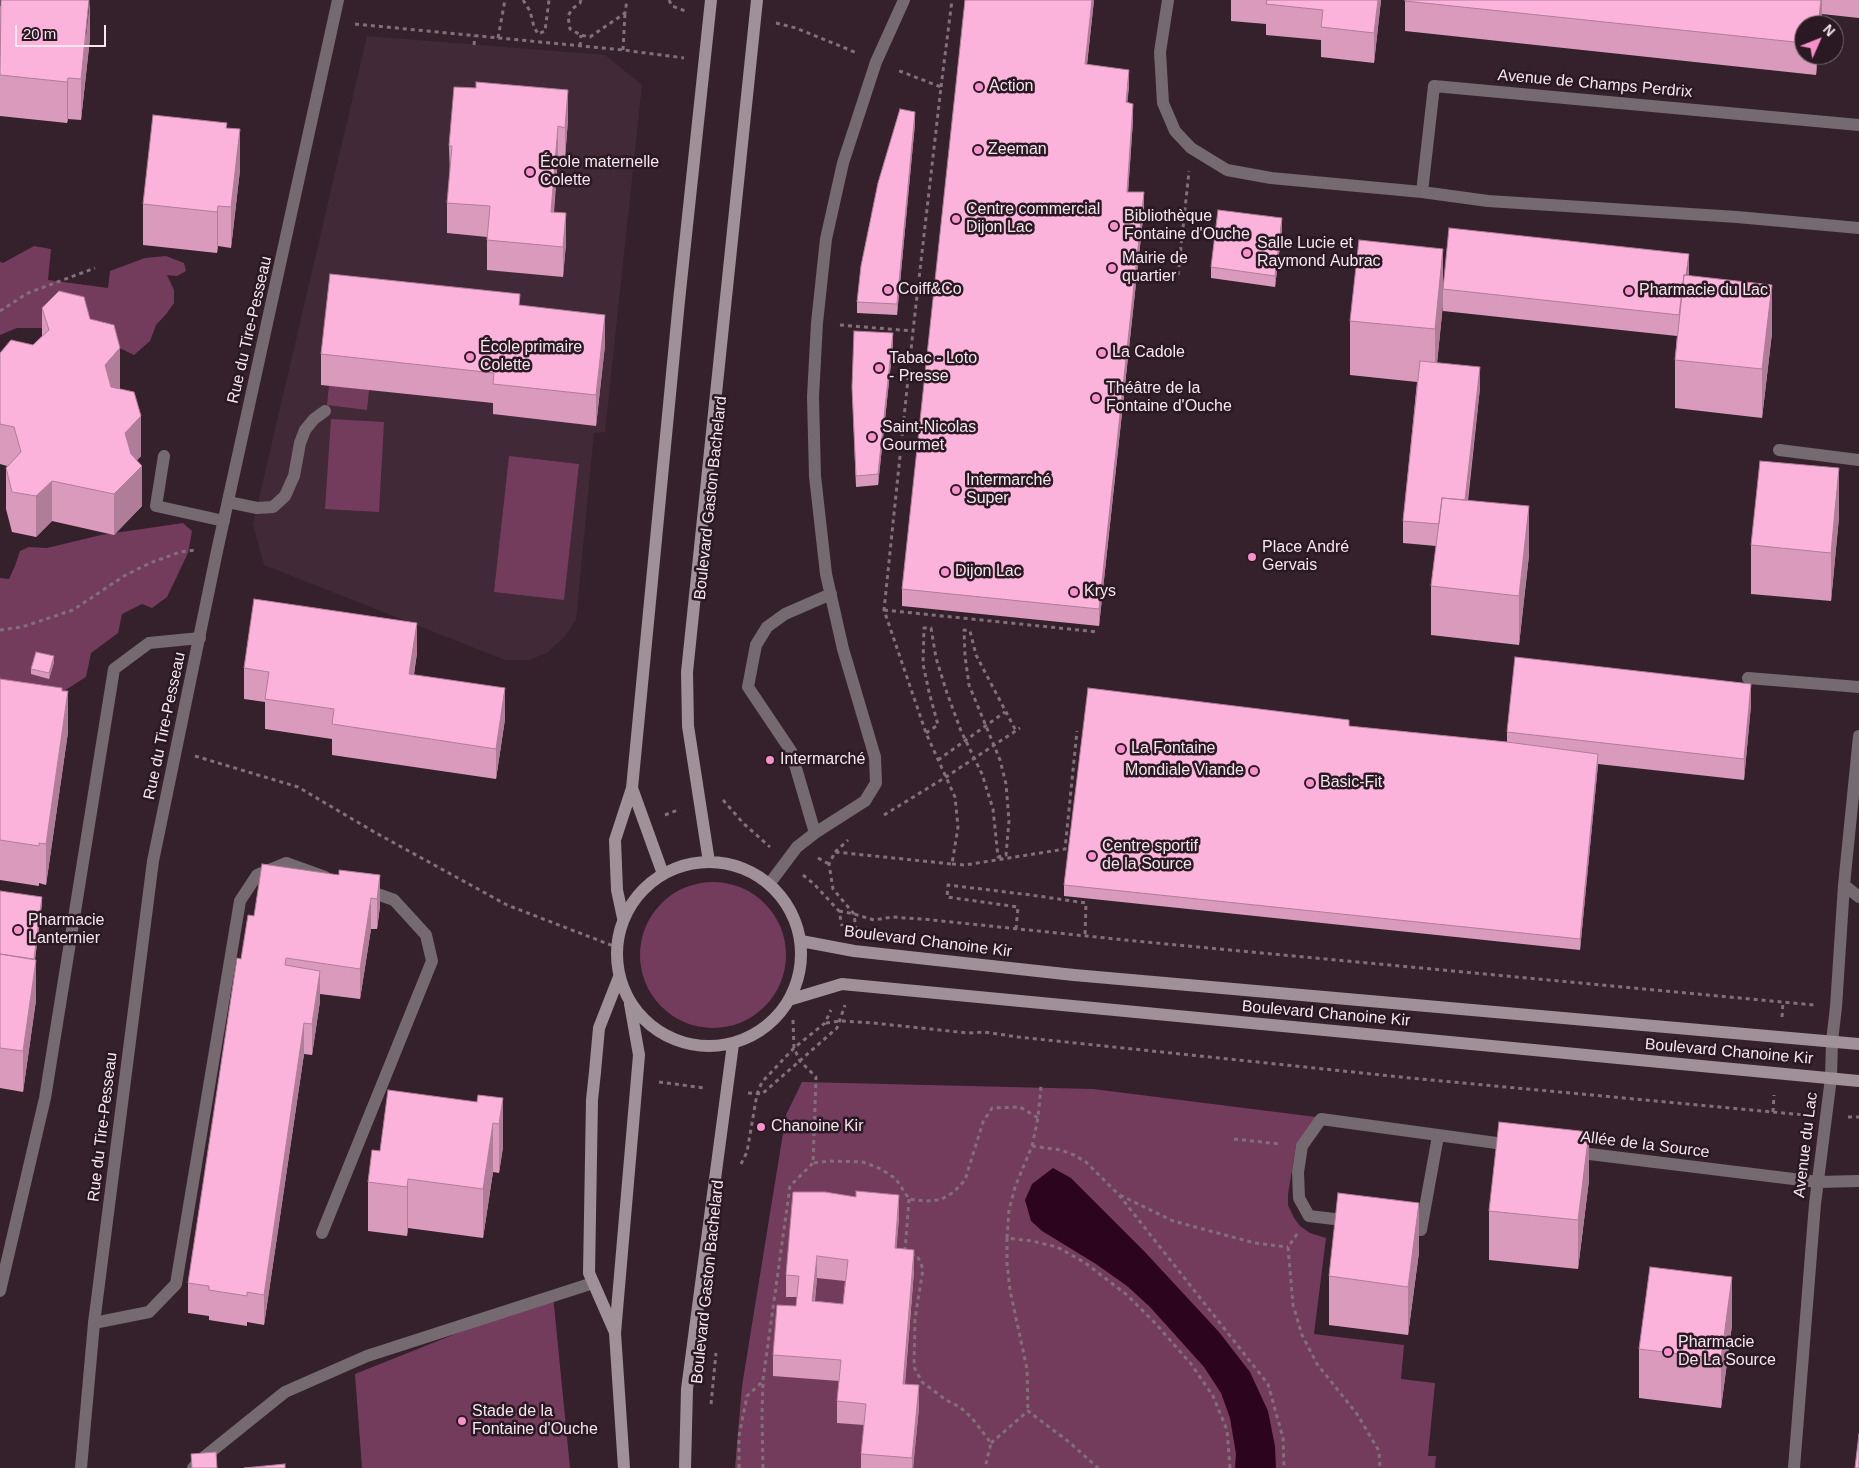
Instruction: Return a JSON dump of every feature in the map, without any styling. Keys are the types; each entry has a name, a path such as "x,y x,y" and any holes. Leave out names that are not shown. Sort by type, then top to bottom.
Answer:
{"main road":[{"path":"623,918 617,890 615,840 632,788 677,320 711,0"},
{"name":"Boulevard Gaston Bachelard","path":"709,862 688,726 687,672 758,0"},
{"path":"632,788 662,874"},
{"path":"624,1468 615,1333 639,1056 630,1004 619,977 616,947 623,918 640,892 662,874 686,864 709,862 736,866 770,883 780,895 794,918 801,941 800,974 792,999 769,1025 744,1040 733,1044 704,1047 676,1041 650,1026 630,1004"},
{"name":"Boulevard Chanoine Kir","path":"801,941 849,950 1074,975 1859,1044"},
{"path":"615,1333 589,1273 592,1100 599,1028 619,977"},
{"name":"Boulevard Chanoine Kir","path":"792,999 847,984 1859,1081"},
{"name":"Boulevard Gaston Bachelard","path":"685,1468 687,1389 733,1044"}],"street":[{"name":"Rue du Tire-Pesseau","path":"81,1468 94,1323 153,861 217,551 335,22 338,0"},
{"path":"770,883 797,847 815,833 865,801 876,783 875,757 843,649 826,574 815,476 813,397 816,323 826,239 839,182 876,62 904,0"},
{"path":"1168,0 1160,52 1163,103 1175,131 1191,148 1227,170 1262,176 1422,192 1488,201 1736,217 1859,228"},
{"name":"Avenue de Champs Perdrix","path":"1422,192 1434,86 1859,124"},
{"path":"228,502 257,508 273,508 285,496 294,476 300,443 305,430 314,419 325,411"},
{"path":"1779,450 1859,460"},
{"path":"164,456 156,506 224,521"},
{"path":"815,833 791,751 748,687 756,645 767,627 785,614 831,594"},
{"path":"0,1291 45,1098 114,669 149,643 200,638"},
{"path":"1748,678 1859,687"},
{"name":"Avenue du Lac","path":"1794,1468 1818,1182 1831,1078 1844,885 1859,736"},
{"path":"94,1323 149,1312 176,1284 240,901 257,875 286,863 340,882"},
{"path":"1844,885 1859,896"},
{"path":"322,1233 432,961 426,935 394,900 358,888"},
{"path":"1365,1223 1309,1216 1299,1198 1298,1172 1302,1146 1321,1119 1438,1136 1526,1146"},
{"path":"1393,1226 1421,1230 1438,1136"},
{"name":"Allée de la Source","path":"1565,1151 1818,1182 1859,1181"},
{"path":"193,1468 285,1392 367,1356 593,1283"}],"path":[{"path":"498,38 505,0"},
{"path":"523,0 530,11 538,34 545,31 549,0"},
{"path":"581,0 568,16 570,29 581,35 590,37 626,13"},
{"path":"623,50 627,0"},
{"path":"952,0 913,331 884,610 926,733 955,797 958,827 952,864"},
{"path":"778,33 780,16"},
{"path":"335,22 623,50 705,61"},
{"path":"796,28 941,87"},
{"path":"580,46 581,35"},
{"path":"474,45 475,36"},
{"path":"1178,275 1191,148"},
{"path":"0,311 28,293 95,268"},
{"path":"816,323 913,331"},
{"path":"0,630 22,627 73,610 124,576 150,563 180,552 217,551"},
{"path":"884,610 1098,632"},
{"path":"926,733 938,725 923,664 924,628 931,628 936,658 947,693 975,758 993,810 998,857 1006,855 1009,821 1006,784 995,745 969,685 964,630 970,631 976,655 1016,731"},
{"path":"938,760 1005,712"},
{"path":"882,816 946,777 1020,728"},
{"path":"835,852 965,865 1065,849 1077,731"},
{"path":"176,750 298,787 507,906 616,947"},
{"path":"722,799 743,823 814,884 839,911 849,950"},
{"path":"849,950 856,930 854,914 833,889 829,864 835,852 852,837"},
{"path":"1016,929 1018,907 946,897 948,885 1031,894 1086,903 1085,936"},
{"path":"839,911 874,920 892,917 1836,1007"},
{"path":"636,1080 762,1094 837,1028 847,984"},
{"name":"Boulevard Gaston Bachelard","path":"740,1166 747,1152 757,1094 762,1082 794,1048 825,1023 847,984"},
{"path":"792,999 794,1048 800,1061 816,1077 813,1163"},
{"path":"825,1023 840,1021 968,1033 984,1032 1410,1078 1826,1117 1859,1117"},
{"path":"1028,1411 1027,1369 1010,1290 1006,1238 1009,1210 1015,1187 1032,1146 1038,1118 1041,1086"},
{"path":"909,1200 940,1200 954,1192 965,1180 983,1122 992,1108 1020,1107 1038,1118"},
{"path":"1234,1139 1302,1146"},
{"path":"1032,1146 1061,1150 1074,1155 1086,1162 1119,1195 1268,1384 1283,1438 1284,1468"},
{"path":"763,1468 762,1415 764,1380 790,1186 813,1163 830,1161 863,1162 880,1169 896,1179 909,1200 904,1254 917,1256 923,1269 915,1319 914,1367 922,1382 946,1400 960,1407 972,1418 991,1443"},
{"path":"1119,1195 1172,1221 1255,1243 1288,1247"},
{"path":"1309,1216 1288,1247 1293,1305 1302,1335 1317,1364 1357,1414 1379,1451 1380,1468"},
{"path":"1006,1238 1032,1241 1057,1247 1084,1262 1127,1296 1156,1324 1191,1364 1213,1396 1227,1430 1230,1468"},
{"name":"Boulevard Gaston Bachelard","path":"710,1411 717,1352"},
{"path":"740,1468 739,1436 747,1396 764,1380"},
{"path":"985,1468 991,1443 1028,1411"},
{"path":"1028,1411 1069,1442 1098,1468"}],"shaded area":[{"path":"367,36 605,55 642,85 605,432 594,433 576,620 565,636 547,653 529,660 505,660 264,565 253,524"},
{"path":"34,246 51,249 48,280 108,288 110,271 145,258 166,256 184,263 186,271 177,276 167,275 174,290 174,303 156,325 150,341 134,355 103,340 48,328 17,328 0,335 0,262 3,263"},
{"path":"329,385 369,390 367,410 327,405"},
{"path":"331,419 384,422 379,512 325,509"},
{"path":"509,456 579,464 564,600 494,592"},
{"path":"183,523 192,531 188,553 167,597 152,608 142,604 122,614 118,633 91,653 86,677 59,694 0,710 0,578 9,579 20,551 29,547 47,548 101,535"},
{"path":"713,882 741,887 765,903 781,927 786,955 781,983 765,1007 741,1023 713,1028 685,1023 661,1007 645,983 640,955 645,927 661,903 685,887"},
{"path":"802,1082 1093,1089 1324,1118 1308,1129 1296,1146 1288,1194 1288,1205 1300,1226 1310,1233 1326,1238 1314,1334 1404,1345 1401,1379 1435,1383 1428,1456 1436,1456 1435,1468 735,1468 742,1386 786,1115"},
{"path":"1053,1168 1071,1178 1144,1251 1219,1332 1250,1372 1268,1411 1275,1446 1276,1468 1235,1468 1236,1454 1230,1418 1221,1393 1204,1367 1150,1307 1127,1286 1096,1264 1042,1231 1031,1221 1025,1200 1032,1184"},
{"name":"Stade de la Fontaine d'Ouche","path":"553,1295 570,1468 362,1468 355,1374"}],"building":[{"path":"1,0 89,0 81,79 68,78 67,82 0,75"},
{"path":"965,0 1092,0 1085,64 1129,70 1126,102 1133,104 1127,192 1144,192 1099,609 902,589"},
{"path":"1267,0 1378,0 1374,33 1321,27 1323,10 1266,4"},
{"path":"1821,0 1819,15 1794,15 1794,42 1405,1"},
{"path":"476,82 568,90 565,128 558,126 551,212 566,213 563,247 487,240 490,206 447,203 452,146 449,146 454,87 476,88"},
{"path":"900,109 915,112 897,304 857,302 861,266 878,183"},
{"path":"153,115 227,123 226,128 240,129 231,207 218,206 217,212 143,204"},
{"name":"Salle Lucie et Raymond Aubrac","path":"1218,210 1282,218 1275,276 1211,267"},
{"path":"1449,228 1689,254 1686,275 1684,275 1679,315 1443,289"},
{"path":"1359,240 1443,249 1435,329 1350,321"},
{"path":"330,274 520,294 519,305 605,315 596,395 493,384 494,373 321,354"},
{"path":"1684,275 1772,285 1762,369 1675,360"},
{"path":"59,291 84,297 90,319 114,325 120,348 105,365 111,387 134,392 141,416 125,433 131,454 142,466 114,494 52,481 36,496 12,492 6,468 21,452 14,427 0,424 0,353 11,340 33,345 49,330 42,308"},
{"path":"854,331 893,333 878,474 856,476 852,387"},
{"path":"1420,361 1480,367 1465,500 1442,498 1439,524 1403,521"},
{"path":"1760,461 1839,468 1831,553 1751,545"},
{"path":"1442,498 1529,506 1519,596 1431,586"},
{"path":"254,599 417,623 409,674 505,688 496,749 332,724 334,709 265,699 269,672 244,668"},
{"path":"36,652 54,656 49,673 31,669"},
{"path":"1515,657 1751,684 1744,759 1507,732"},
{"path":"0,679 62,688 62,691 68,691 46,844 39,843 39,846 0,840"},
{"path":"1088,688 1349,720 1349,726 1507,742 1598,754 1580,939 1064,885"},
{"path":"262,864 339,875 339,870 380,875 377,899 371,898 360,969 286,958 285,965 320,971 312,1024 304,1023 264,1295 247,1292 247,1296 209,1290 209,1286 188,1283 237,958 241,959 248,915 254,916"},
{"path":"0,891 42,897 34,959 0,954"},
{"path":"0,954 36,960 23,1051 0,1048"},
{"path":"388,1090 477,1102 478,1095 503,1098 499,1124 493,1123 483,1189 408,1179 407,1187 368,1182 372,1150 380,1151"},
{"path":"1499,1122 1589,1132 1578,1220 1489,1211"},
{"path":"856,1191 899,1195 895,1248 914,1250 903,1384 919,1385 912,1458 861,1454 866,1404 837,1401 841,1360 773,1355 777,1305 796,1306 799,1276 786,1275 793,1192 825,1192 856,1197","holes":["817,1256 848,1260 843,1304 812,1301"]},
{"path":"1338,1193 1419,1203 1408,1287 1329,1276"},
{"path":"1650,1267 1732,1277 1721,1359 1639,1349"},
{"path":"1859,1434 1859,1468 1855,1468"},
{"path":"216,1452 217,1468 192,1468 191,1454"},
{"path":"285,1464 285,1468 244,1468"}],"place":[{"name":"Action","path":"979,87"},
{"name":"Zeeman","path":"978,150"},
{"name":"École maternelle Colette","path":"530,172"},
{"name":"Centre commercial Dijon Lac","path":"956,219"},
{"name":"Bibliothèque Fontaine d'Ouche","path":"1114,226"},
{"name":"Salle Lucie et Raymond Aubrac","path":"1247,253"},
{"name":"Mairie de quartier","path":"1112,268"},
{"name":"Coiff&Co","path":"888,290"},
{"name":"Pharmacie du Lac","path":"1629,291"},
{"name":"La Cadole","path":"1102,353"},
{"name":"École primaire Colette","path":"470,357"},
{"name":"Tabac - Loto - Presse","path":"879,368"},
{"name":"Théâtre de la Fontaine d'Ouche","path":"1096,398"},
{"name":"Saint-Nicolas Gourmet","path":"872,437"},
{"name":"Intermarché Super","path":"956,490"},
{"name":"Place André Gervais","path":"1252,557"},
{"name":"Dijon Lac","path":"945,572"},
{"name":"Krys","path":"1074,592"},
{"name":"La Fontaine","path":"1121,749"},
{"name":"Intermarché","path":"770,760"},
{"name":"Mondiale Viande","path":"1254,771"},
{"name":"Basic-Fit","path":"1310,783"},
{"name":"Centre sportif de la Source","path":"1092,856"},
{"name":"Pharmacie Lanternier","path":"18,930"},
{"name":"Chanoine Kir","path":"761,1127"},
{"name":"Pharmacie De La Source","path":"1668,1352"},
{"name":"Stade de la Fontaine d'Ouche","path":"462,1421"}]}
